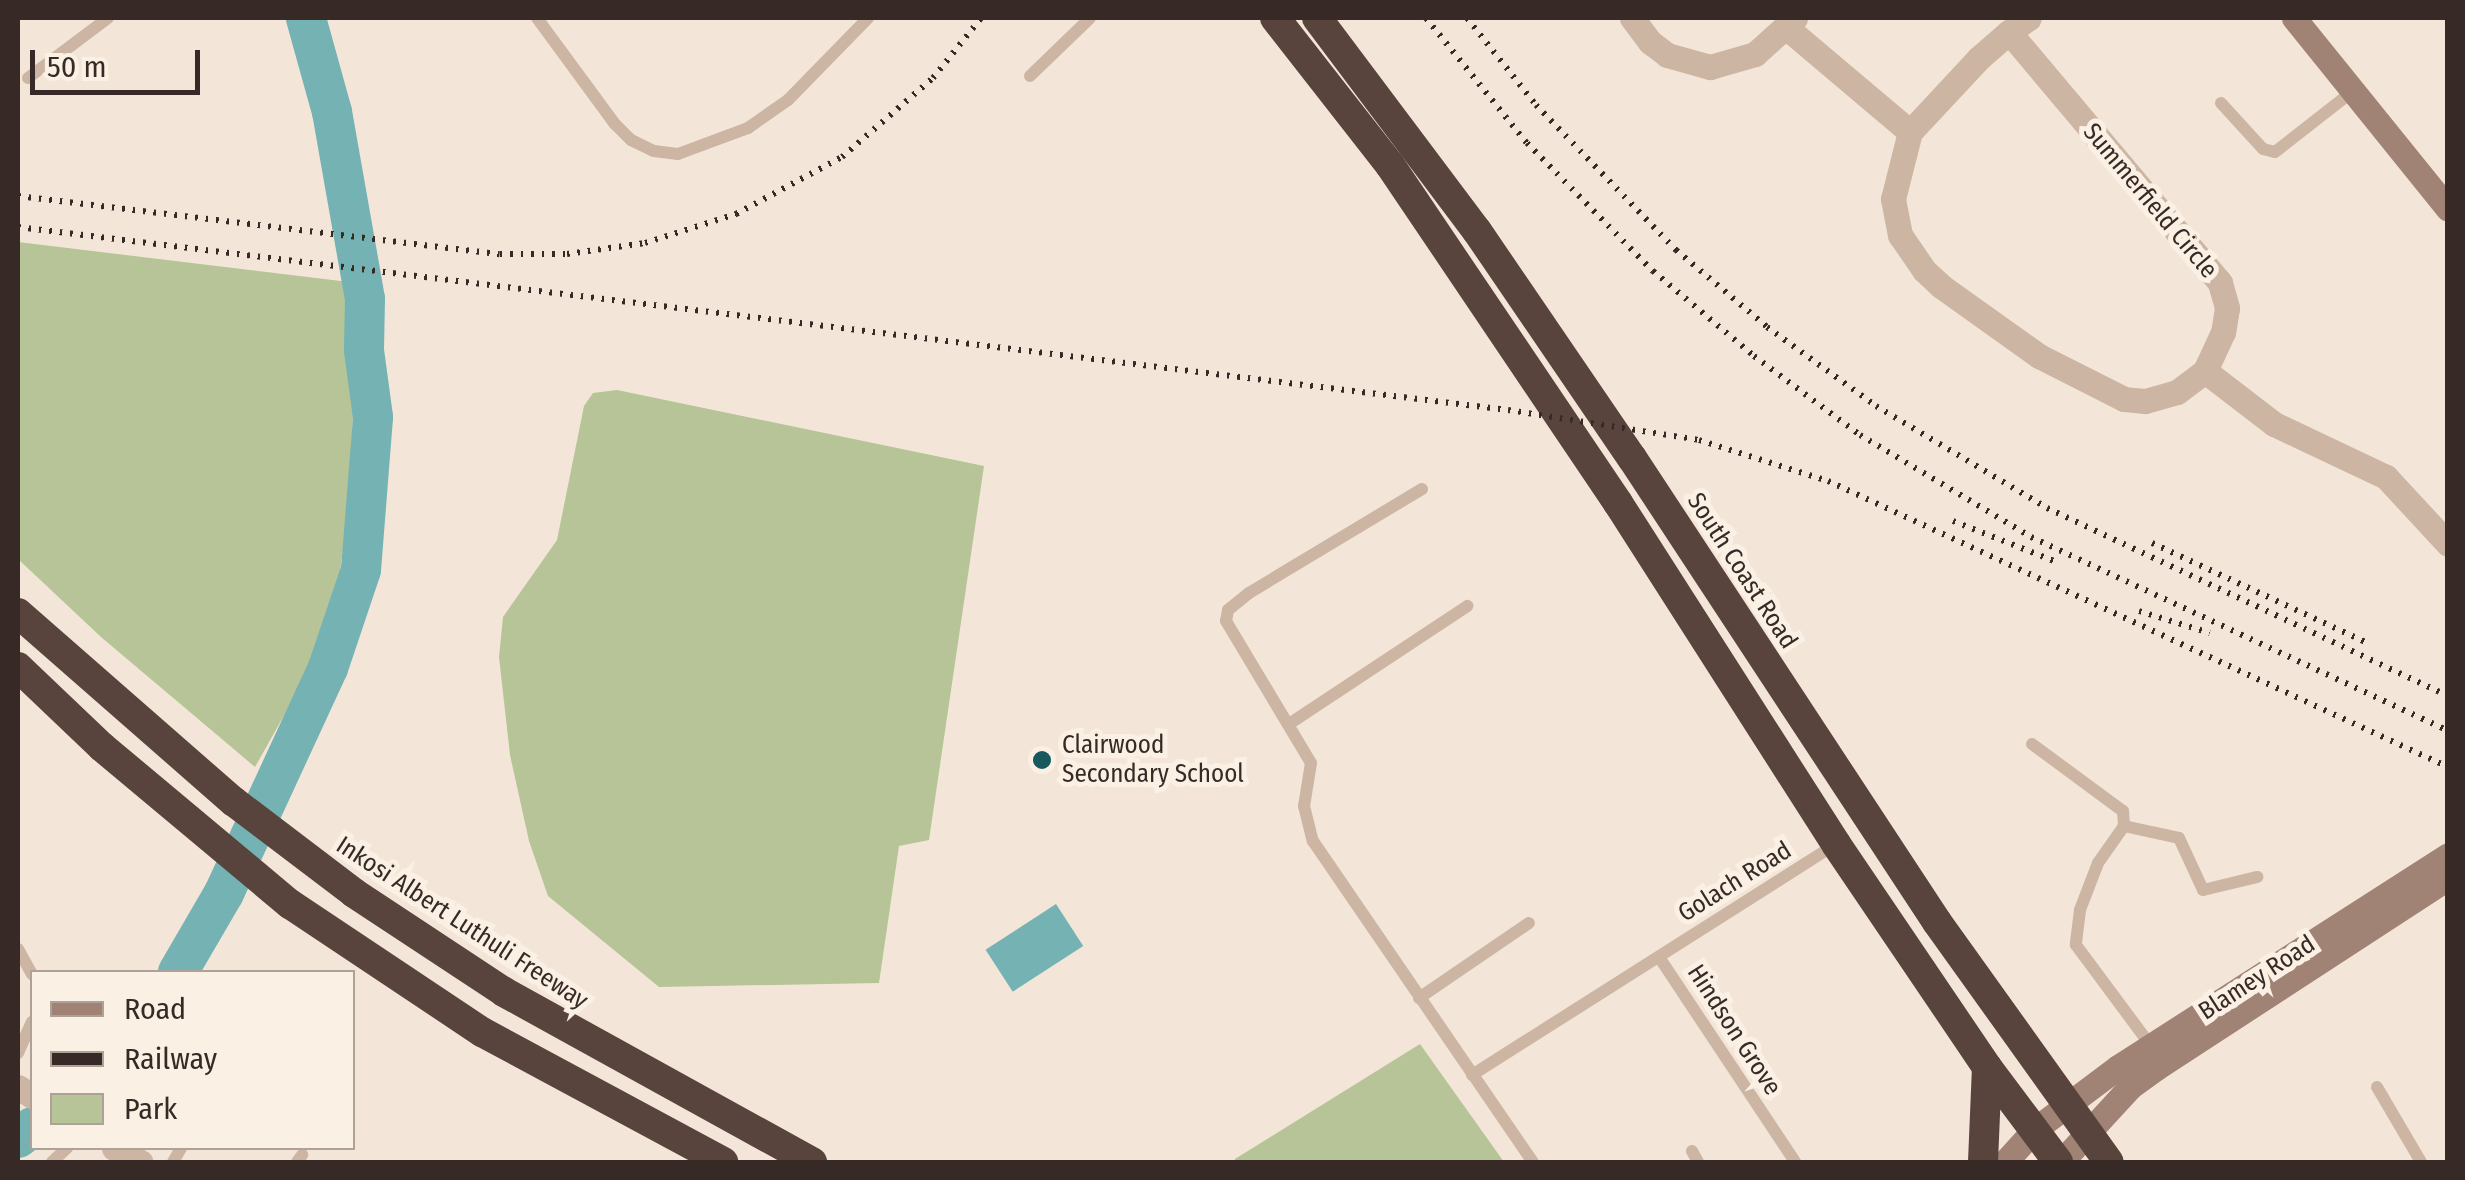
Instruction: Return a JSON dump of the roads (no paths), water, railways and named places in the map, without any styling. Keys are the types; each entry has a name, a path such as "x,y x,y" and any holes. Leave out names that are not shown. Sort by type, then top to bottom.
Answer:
{"highway":[{"path":"1275,18 1390,165 1582,450 1836,844 1987,1067 2060,1162"},
{"name":"South Coast Road","path":"1317,18 1403,128 1579,380 1936,922 2110,1162"},
{"name":"Inkosi Albert Luthuli Freeway","path":"18,613 233,800 318,864 504,992 812,1162"},
{"path":"18,666 209,840 290,904 482,1032 723,1162"},
{"path":"1982,1162 1987,1067"}],"street":[{"path":"1632,18 1650,42 1667,55 1710,67 1755,54 1791,23 1910,132"},
{"path":"2294,18 2445,200"},
{"name":"Summerfield Circle","path":"2019,25 2220,283 2225,320 2204,371 2162,398 2124,399 2039,356 1941,286 1911,254 1895,216 1893,199 1910,132 1954,82 2019,25"},
{"path":"2204,371 2274,424 2386,478 2448,544"},
{"name":"Blamey Road","path":"2005,1162 2034,1130 2150,1046 2448,855"},
{"name":"Blamey Road","path":"2060,1162 2088,1130 2156,1068 2448,878"},
{"path":"118,1150 140,1162"}],"lane":[{"path":"28,78 108,18"},
{"path":"537,18 623,132 654,151 678,154 748,128 788,100 868,18"},
{"path":"1030,76 1090,18"},
{"path":"2221,103 2263,149 2275,152 2353,91"},
{"path":"1422,489 1228,610 1230,631 1311,763 1306,827 1534,1162"},
{"path":"1289,724 1467,606"},
{"path":"2032,744 2119,804 2124,826 2098,863 2080,910 2076,945 2150,1046"},
{"path":"2124,826 2178,838 2203,890 2257,878"},
{"name":"Golach Road","path":"1659,957 1836,844"},
{"path":"1420,998 1529,923"},
{"name":"Hindson Grove","path":"1472,1075 1659,957 1795,1162"},
{"path":"18,1054 30,1027"},
{"path":"2378,1087 2421,1162"}],"water":[{"path":"1056,904 1083,946 1013,992 986,950"}],"waterway":[{"path":"179,970 224,893 328,668 361,570 373,417 364,350 365,299 332,112 306,18"},
{"path":"18,1138 30,1129"}],"railway":[{"path":"18,196 500,254 567,254 645,243 736,214 842,157 933,78 981,18"},
{"path":"1426,18 1527,143 1653,271 1754,356 1860,435 2031,537 2448,731"},
{"path":"1467,18 1536,105 1676,250 1767,327 1876,406 2047,508 2448,696"},
{"path":"18,227 1508,410 1699,440 1828,481 2448,767"},
{"path":"1953,521 2054,561"},
{"path":"2152,543 2370,644"},
{"path":"2139,611 2210,633"}],"place":[{"name":"Clairwood Secondary School","path":"1042,760"}]}
